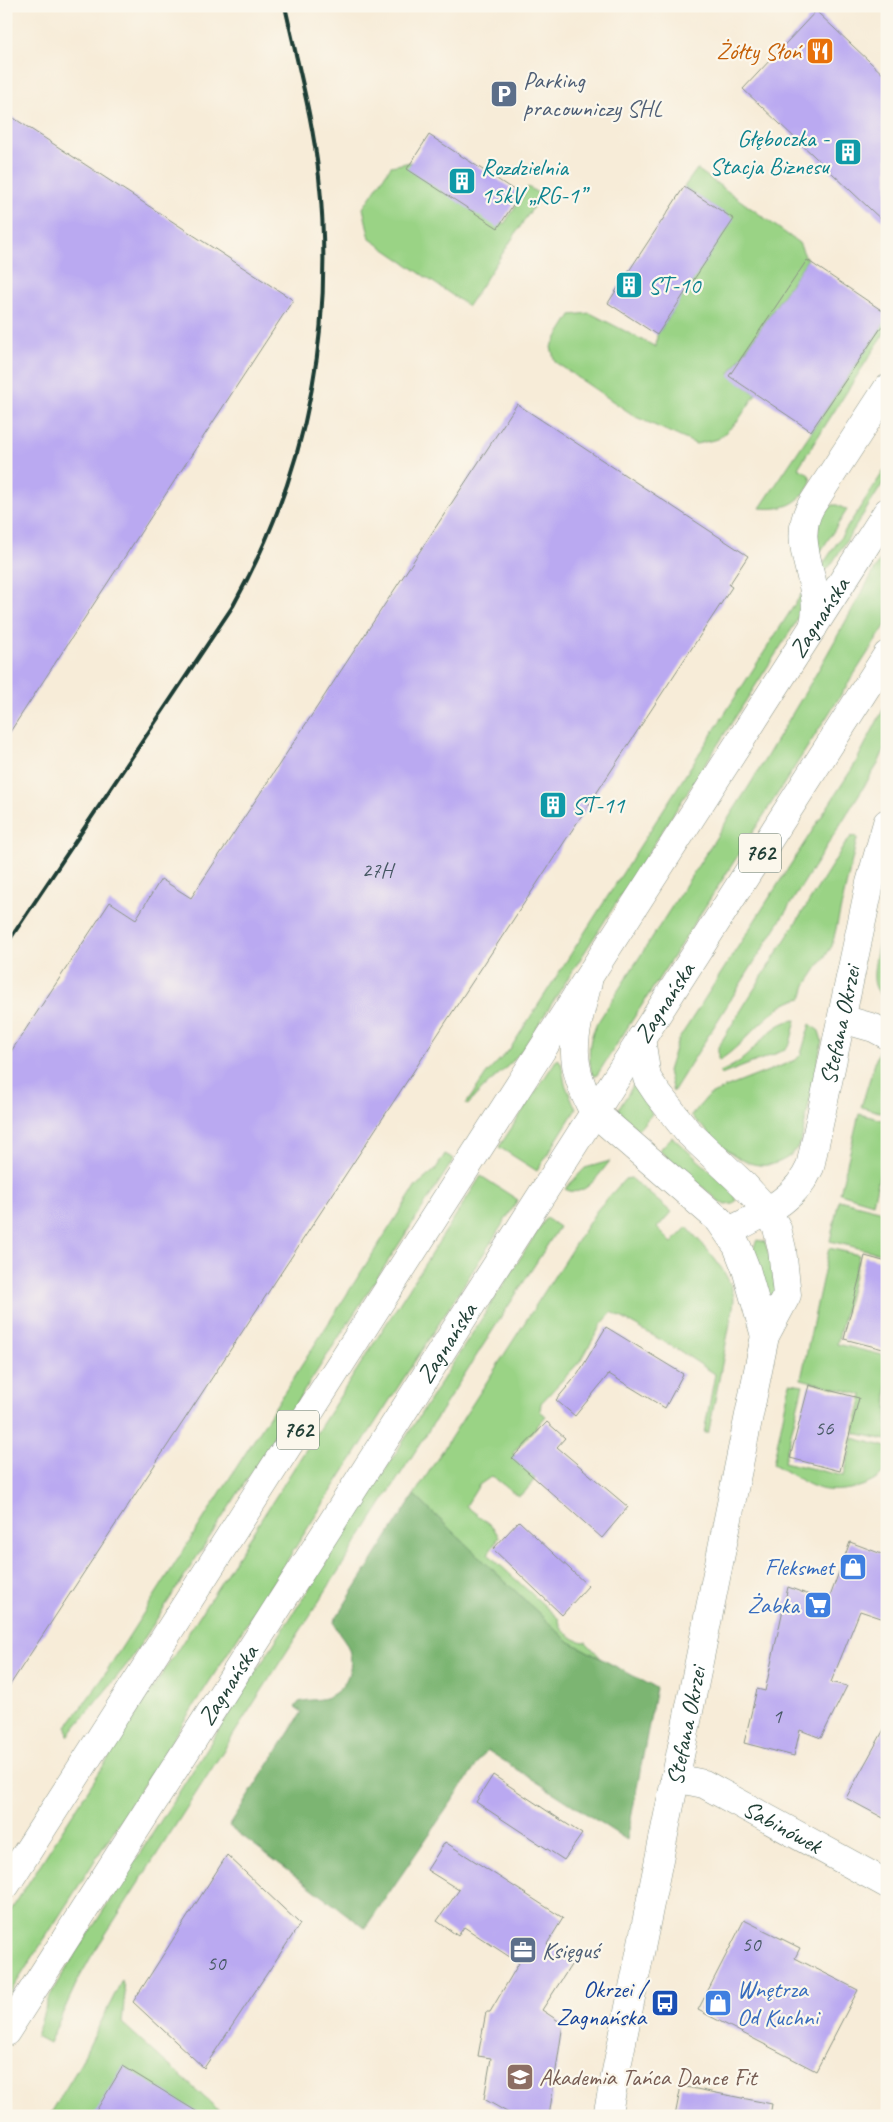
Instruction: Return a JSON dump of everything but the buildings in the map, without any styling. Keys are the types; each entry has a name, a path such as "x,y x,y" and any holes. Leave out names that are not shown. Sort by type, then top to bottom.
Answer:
{"main road":[{"path":"813,628 816,620 816,598 802,536 804,520 811,506 887,389"},
{"name":"Zagnańska","path":"6,1885 887,512"},
{"name":"Zagnańska","path":"6,2032 887,655"},
{"name":"Stefana Okrzei","path":"728,1232 797,1190 804,1181 810,1167 870,883 887,823"},
{"name":"Stefana Okrzei","path":"590,975 574,1035 576,1070 582,1092 594,1112 719,1220 737,1246 746,1268 765,1336"},
{"path":"842,1019 874,1028 887,1035"},
{"name":"Stefana Okrzei","path":"607,2116 765,1336 787,1295 782,1249 777,1228 767,1210 744,1185 687,1131 657,1093 647,1078 641,1038"},
{"name":"Sabinówek","path":"675,1778 704,1784 887,1884"}],"green space":[{"path":"411,162 504,224 528,187 541,195 468,306 370,239 363,208 391,166"},
{"path":"697,169 799,243 807,260 729,375 756,394 737,422 718,439 696,444 636,417 555,362 551,347 571,315 590,313 656,347 657,335 733,219 684,187"},
{"path":"887,319 887,329 798,468 811,478 808,488 798,499 787,506 760,508"},
{"path":"887,466 887,477 831,565 823,573 820,569"},
{"path":"833,505 847,510 819,554 818,527 823,515"},
{"path":"887,548 887,623 599,1072 596,1076 592,1075 590,1049 591,1037 596,1025 751,783 816,674"},
{"path":"802,593 803,604 795,624 524,1047 511,1063 481,1090 468,1105 466,1104 487,1073 510,1049"},
{"path":"887,702 887,743 878,764 673,1092 668,1071 677,1042 855,764"},
{"path":"852,836 857,837 857,839 832,946 806,985 802,998 779,1008 729,1054 718,1061 718,1047 847,841"},
{"path":"887,910 887,1001 877,990 874,969"},
{"path":"796,1020 790,1044 785,1050 721,1075 720,1072 743,1059 775,1028 788,1021"},
{"path":"810,1024 819,1031 822,1041 802,1137 798,1145 794,1152 779,1162 766,1165 753,1164 742,1160 730,1153 691,1116 708,1096 796,1060 801,1054"},
{"path":"879,1049 887,1053 887,1114 861,1107"},
{"path":"557,1059 561,1062 565,1084 576,1109 537,1171 499,1147"},
{"path":"637,1083 641,1086 652,1114 638,1130 618,1110 634,1084"},
{"path":"859,1114 887,1121 887,1144 873,1203 840,1193"},
{"path":"672,1137 733,1191 736,1201 733,1204 725,1205 720,1202 659,1150"},
{"path":"445,1154 454,1159 129,1662 68,1736 67,1726 97,1686 416,1186 435,1170"},
{"path":"610,1161 585,1188 578,1191 565,1189 585,1168"},
{"path":"481,1176 518,1200 6,1999 6,1918"},
{"path":"631,1178 671,1212 657,1228 672,1243 687,1227 720,1266 726,1275 733,1293 733,1308 709,1430 707,1433 704,1433 715,1374 680,1351 612,1312 601,1325 582,1359 541,1403 540,1411 546,1416 513,1453 535,1479 524,1493 518,1496 492,1476 479,1485 466,1506 493,1527 499,1537 488,1554 559,1619 564,1631 568,1635 586,1642 602,1659 568,1641 414,1495 597,1210 625,1179"},
{"path":"839,1200 887,1212 885,1231 887,1255 830,1241"},
{"path":"546,1218 559,1227 91,1957 77,1982 49,2043 36,2036 48,2000 57,1983"},
{"path":"757,1240 765,1242 772,1265 776,1293 768,1301 753,1249"},
{"path":"829,1248 859,1255 837,1344 887,1356 887,1440 854,1433 863,1395 801,1379"},
{"path":"790,1383 803,1385 784,1462 844,1476 853,1438 887,1447 887,1466 877,1479 859,1487 848,1489 821,1489 810,1485 773,1464"},
{"path":"414,1495 568,1641 656,1688 627,1840 487,1750 365,1928 229,1826 302,1712 295,1707 299,1702 330,1696 342,1687 346,1681 350,1667 350,1652 334,1621"},
{"path":"122,1980 125,1993 122,2023 225,2116 49,2116 77,2070"}],"railway":[{"path":"6,945 233,606 259,555 280,504 297,451 310,398 319,344 323,289 323,234 319,177 313,134 285,6"}],"place":[{"name":"Żółty Słoń","path":"820,51"},
{"name":"Parking pracowniczy SHL","path":"504,94"},
{"name":"Głęboczka - Stacja Biznesu","path":"848,152"},
{"name":"Rozdzielnia 15kV „RG-1”","path":"462,181"},
{"name":"ST-10","path":"629,285"},
{"name":"ST-11","path":"553,805"},
{"name":"Fleksmet","path":"853,1567"},
{"name":"Żabka","path":"818,1605"},
{"name":"Księguś","path":"523,1950"},
{"name":"Okrzei / Zagnańska","path":"665,2003"},
{"name":"Wnętrza Od Kuchni","path":"718,2003"},
{"name":"Akademia Tańca Dance Fit","path":"520,2077"}]}
